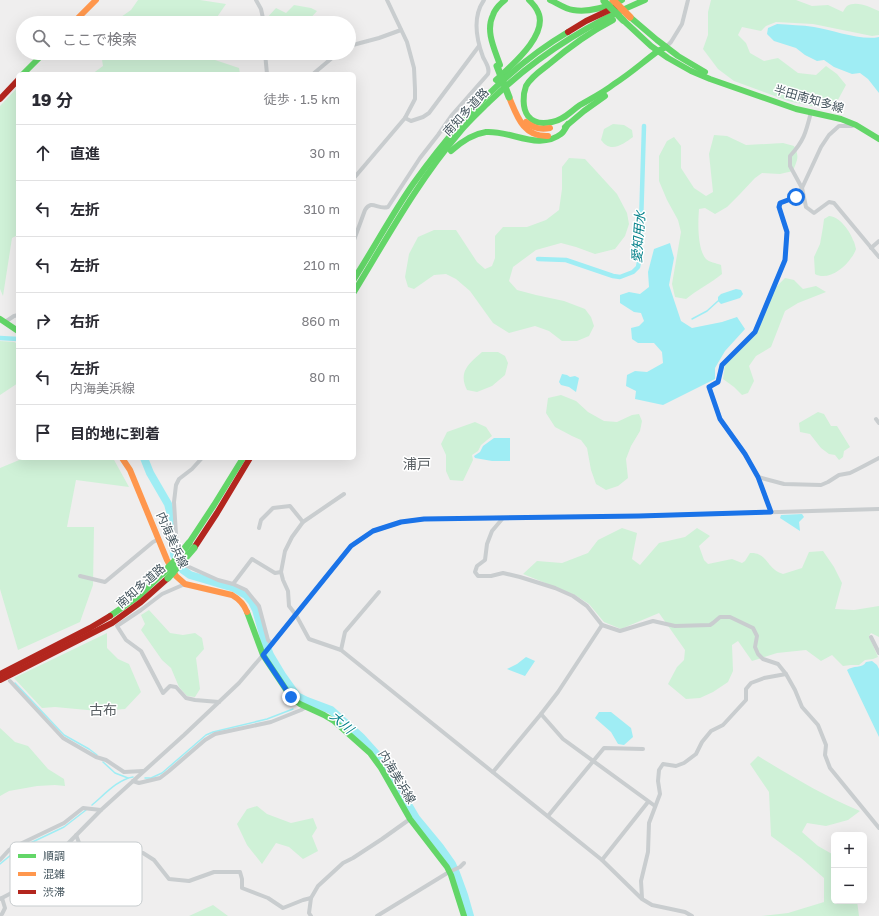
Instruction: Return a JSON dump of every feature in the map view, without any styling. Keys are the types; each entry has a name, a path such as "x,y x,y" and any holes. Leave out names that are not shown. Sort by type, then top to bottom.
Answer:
{"main road":[{"path":"80,16 96,0"},
{"path":"498,0 491,8 487,17 486,35 518,113 529,125 534,128 552,128 566,121"},
{"path":"499,66 491,38 490,26 496,8 505,0"},
{"path":"466,117 467,111 528,47 535,37 540,25 540,18 538,10 529,0"},
{"path":"550,0 573,10 598,9 622,0"},
{"name":"半田南知多線","path":"613,0 645,41 691,71 796,109 841,119 856,125 879,139"},
{"name":"南知多道路","path":"356,276 413,186 439,150 466,117 499,84 554,40 606,11 631,0"},
{"name":"半田南知多線","path":"604,1 678,56 702,71 722,79 732,86"},
{"path":"566,121 548,124 535,123 531,120 527,116 524,108 526,86 539,71 573,44 608,22 638,7 643,1"},
{"name":"南知多道路","path":"356,289 396,223 427,177 460,132 491,100 535,62 558,46 604,18 643,1"},
{"path":"396,223 402,220 449,153 459,144 480,133 490,132 498,132 528,140 543,141 560,135 566,121 580,105 610,88 666,47"},
{"path":"25,72 37,60"},
{"path":"0,99 16,82"},
{"path":"3,320 16,330"},
{"name":"内海美浜線","path":"123,460 130,470 167,560 176,576 185,584 232,595 238,598 248,611 264,654 291,697 296,702 334,721 370,753 381,768 410,819 440,857 453,870 464,916"},
{"name":"南知多道路","path":"191,545 242,460"},
{"name":"南知多道路","path":"0,680 112,623 143,601 166,576 217,513 249,460"},
{"name":"南知多道路","path":"0,674 109,617 166,576"}],"street":[{"path":"256,0 261,9 262,16"},
{"path":"356,176 404,118 415,99 414,68 406,42 387,0"},
{"path":"356,235 367,206 371,204 383,208 388,207 420,158 452,115 488,74 489,69 479,46 476,24 478,13 484,0"},
{"path":"666,47 671,42 682,24 688,0"},
{"path":"356,44 401,30"},
{"path":"404,118 411,121 423,117 429,113 479,46"},
{"path":"266,60 267,72"},
{"path":"315,72 330,60"},
{"path":"811,112 805,136 790,156 790,166 802,188 806,207 814,213 830,202 834,203 879,257"},
{"path":"771,512 758,477 745,454 720,419 709,387 718,382 722,365 755,332 785,260 787,232 779,207 780,203 796,197 829,134 839,126 856,125"},
{"path":"872,248 879,241"},
{"path":"3,320 16,316"},
{"path":"758,477 784,484 821,485 839,476 850,473 879,458"},
{"path":"200,460 192,469 179,479 176,485 174,502 177,551 180,559 188,566 218,580 233,584 246,590 259,606 268,640 271,645"},
{"path":"344,494 303,522 292,537 285,551 280,572 288,590 289,606 296,615 309,640 341,650 602,860 642,899 652,905 685,912 692,916"},
{"path":"259,528 261,520 272,508 290,506 303,522"},
{"path":"69,842 100,810 239,682 264,654 351,546 373,531 401,522 415,520 879,509"},
{"path":"503,518 492,531 487,544 485,560 477,566 475,572 478,576 491,576 503,573 520,576 555,588 573,596 587,606 602,626 620,631 653,621 675,626 710,625 720,617 730,617 752,628 757,636 755,647 758,654 763,659 778,664 786,674 802,706 818,724 826,745 825,755 830,768 879,828"},
{"path":"80,576 106,582 153,542 159,539"},
{"path":"233,584 252,559 275,572 280,572"},
{"path":"185,584 162,594 117,626 126,640 140,651 163,693 170,686 176,687 186,698 218,702"},
{"path":"341,650 345,632 379,592"},
{"path":"493,772 558,692 602,626"},
{"path":"871,637 879,653"},
{"path":"642,899 641,881 648,852 649,823 660,794 658,781 659,770 663,764 676,766 684,763 696,754 702,742 711,731 723,725 746,700 746,689 751,683 764,678 786,674"},
{"path":"10,681 63,738 96,757 106,760 124,772 144,771"},
{"path":"133,781 139,783 160,778 205,740 216,734 271,722 306,707"},
{"path":"541,714 563,739 655,806"},
{"path":"548,816 604,748 643,749"},
{"path":"602,860 648,802"},
{"path":"24,842 64,823 83,808 100,810"},
{"path":"312,916 309,913 311,898 318,886 343,863 382,839 410,819"},
{"path":"76,835 79,842"},
{"path":"0,860 10,849"},
{"path":"142,854 154,860 168,879 189,881 214,872 240,872 242,878 242,888 268,898 283,908 311,898"},
{"path":"377,916 460,867 464,863"},
{"path":"0,915 5,908 1,898 10,894"}],"green space":[{"path":"138,0 200,0 226,4 218,16 122,16 131,10"},
{"path":"711,0 796,0 812,6 828,5 843,12 847,6 851,4 859,4 879,11 879,35 872,36 813,24 776,22 766,26 761,31 742,27 738,35 746,43 750,53 764,61 778,58 798,73 816,75 826,66 837,74 846,85 833,109 811,106 788,101 734,81 718,69 703,49 708,35 708,12"},
{"path":"294,5 311,8 317,11 312,16 269,16 276,8 286,13"},
{"path":"102,60 215,60 239,68 240,72 95,72 103,66"},
{"path":"16,89 16,236 12,238 3,296 0,289 0,106"},
{"path":"613,124 624,125 632,130 633,137 617,146 609,147 605,145 601,140 604,129"},
{"path":"714,135 727,136 746,145 783,143 794,146 797,153 797,161 793,171 780,174 762,173 755,178 727,207 715,214 705,208 699,209 698,220 701,249 706,259 721,265 722,274 686,299 675,297 672,284 681,232 678,220 659,181 659,156 667,141 674,137 681,146 681,168 694,188 706,196 713,192 709,154"},
{"path":"569,158 585,159 617,194 627,213 629,224 625,236 615,249 595,254 561,243 536,250 513,267 509,281 517,290 564,301 585,309 591,317 594,326 589,336 577,341 562,341 549,331 535,326 509,333 493,323 470,291 456,279 446,274 434,275 414,289 408,287 405,277 409,254 418,237 434,230 456,230 477,262 485,269 492,266 495,258 495,236 503,227 527,227 546,220 559,210 562,189 562,167"},
{"path":"829,216 837,218 847,228 852,236 856,249 848,262 840,270 830,275 820,276 815,274 814,257 820,244 824,219"},
{"path":"785,278 794,280 803,289 816,286 826,292 798,303 785,311 771,347 756,356 749,366 754,381 748,393 742,395 723,379 725,365 756,333 775,288"},
{"path":"0,341 14,342 16,343 16,384 0,395"},
{"path":"482,352 498,352 505,356 508,363 505,375 492,386 477,392 467,390 464,373 469,364"},
{"path":"561,395 576,401 588,412 604,421 617,422 632,415 639,414 642,421 640,431 631,446 626,459 628,478 618,486 606,490 596,484 591,470 587,448 581,440 555,427 546,413 548,398"},
{"path":"818,412 824,414 831,426 837,426 850,447 844,451 843,457 839,460 835,455 829,454 821,448 810,434 800,432 799,423"},
{"path":"475,422 486,427 492,436 481,445 478,451 472,455 473,460 463,481 450,480 446,471 446,455 441,444 447,432"},
{"path":"19,460 114,460 129,487 76,480 67,527 94,527 93,585 80,622 18,650 0,589 0,468"},
{"path":"622,528 637,533 632,559 640,565 659,543 685,537 697,528 710,536 699,546 704,560 708,564 732,559 742,563 750,553 755,553 762,556 776,571 783,574 802,568 809,552 823,551 834,567 842,583 835,609 854,610 879,606 879,637 871,633 869,636 878,657 865,660 859,665 843,666 832,655 821,661 806,650 777,653 752,661 738,641 732,645 733,671 728,682 713,692 700,698 686,699 668,684 677,667 684,660 685,650 659,613 621,629 604,622 589,604 575,595 523,574 537,561 562,563 588,553 598,540"},
{"path":"149,610 170,633 183,635 195,633 202,638 204,649 196,658 200,689 195,697 187,696 179,687 171,668 162,660 141,630 145,624 141,615"},
{"path":"107,633 107,648 118,659 129,664 141,692 125,709 98,711 55,707 42,708 14,678"},
{"path":"0,728 15,742 28,746 48,769 64,779 65,786 37,786 9,791 0,796"},
{"path":"758,756 795,778 860,811 848,820 826,826 807,823 802,832 818,846 831,853 831,904 857,904 859,916 761,916 788,913 824,902 824,878 801,858 771,836 769,792 750,764"},
{"path":"257,806 267,814 291,823 313,818 317,828 312,836 318,851 303,859 289,847 276,843 262,864 247,845 237,824 247,809"},
{"path":"213,905 228,916 189,916"}],"water":[{"path":"777,24 814,27 864,38 879,37 879,93 868,79 860,73 852,74 834,67 824,60 817,61 805,55 796,48 774,41 767,34 768,28"},
{"path":"670,243 674,258 669,285 681,321 692,328 722,322 737,317 745,329 725,351 715,368 715,379 663,405 635,399 636,391 626,386 627,375 635,371 647,372 663,363 662,352 654,343 638,343 632,339 631,328 639,326 644,321 641,313 634,312 620,303 620,295 629,292 640,294 649,287 648,272 654,249"},
{"path":"736,289 741,290 743,294 740,298 721,304 718,301 718,297 721,294"},
{"path":"562,374 579,378 576,392 569,387 561,385 559,382"},
{"path":"494,438 510,438 510,461 492,461 475,458 474,456 480,452 483,446"},
{"path":"802,514 804,517 799,522 800,531 780,518 781,515"},
{"path":"526,657 535,661 525,676 507,669 517,664"},
{"path":"872,661 879,669 879,737 847,670 862,666 866,662"},
{"path":"599,712 611,712 631,728 633,737 624,745 618,744 611,732 595,718"}],"waterway":[{"name":"愛知用水","path":"538,259 566,260 620,277 633,272 638,267 640,257 644,126"},
{"path":"692,319 707,311 718,301"},
{"name":"愛知用水","path":"0,338 16,339"},
{"name":"大川","path":"145,460 150,473 168,504 171,515 174,555 183,570 190,575 234,588 246,595 252,602 256,610 270,655 282,675 297,696 331,710 361,737 379,757 416,818 452,864 470,916"},
{"path":"15,683 64,735 97,755"},
{"path":"145,778 151,778 162,773 206,735 267,719 293,709"},
{"path":"103,762 115,773 128,778"},
{"path":"92,805 116,784 127,778 133,777"},
{"path":"32,842 64,827 86,810"},
{"path":"0,864 10,856"}],"traffic: fast":[{"path":"500,65 493,47 490,27 495,11 505,0"},
{"path":"496,80 519,58 534,39 539,29 540,19 537,10 529,0"},
{"path":"550,0 567,8 579,11 586,11 610,5 622,0"},
{"path":"356,289 416,190 430,170 462,129 489,102 524,71 581,31 645,0"},
{"path":"604,1 623,20"},
{"path":"630,17 678,56 705,72"},
{"path":"613,20 571,46 530,80 524,93 525,109 530,119 542,123 560,119 606,90 658,51 666,47"},
{"path":"623,20 651,46 691,71 796,109 841,119 856,125 879,139"},
{"path":"356,276 413,184 464,120 502,81 523,63 568,32"},
{"path":"25,72 37,60"},
{"path":"497,66 509,97"},
{"path":"565,127 605,96"},
{"path":"451,151 467,139 486,132 495,132 524,139 543,141 552,139 562,133 568,124"},
{"path":"0,319 16,330"},
{"path":"189,543 242,460"},
{"path":"163,573 189,543"},
{"path":"168,578 194,548"},
{"path":"110,616 139,596 163,573"},
{"path":"247,612 263,655 291,697 300,704 334,721 370,753 381,768 410,819 447,867 464,916"}],"traffic: slow":[{"path":"80,16 96,0"},
{"path":"613,0 630,17"},
{"path":"509,97 522,124 532,133 548,136"},
{"path":"526,122 537,128 550,128"},
{"path":"123,460 130,470 167,560 176,576 185,584 232,595 241,602 247,612"}],"traffic: jam":[{"path":"568,32 586,21 618,6"},
{"path":"0,99 16,82"},
{"path":"194,548 249,460"},
{"path":"0,680 112,623 141,602 168,578"},
{"path":"0,674 90,628 110,616"}],"district":[{"name":"浦戸","path":"417,464"},
{"name":"古布","path":"103,710"}],"route":[{"path":"291,697 263,655 351,546 373,531 401,522 424,519 639,516 771,512 758,477 745,454 720,419 709,387 718,382 722,365 755,332 785,260 787,232 779,207 780,203 796,197"}]}
